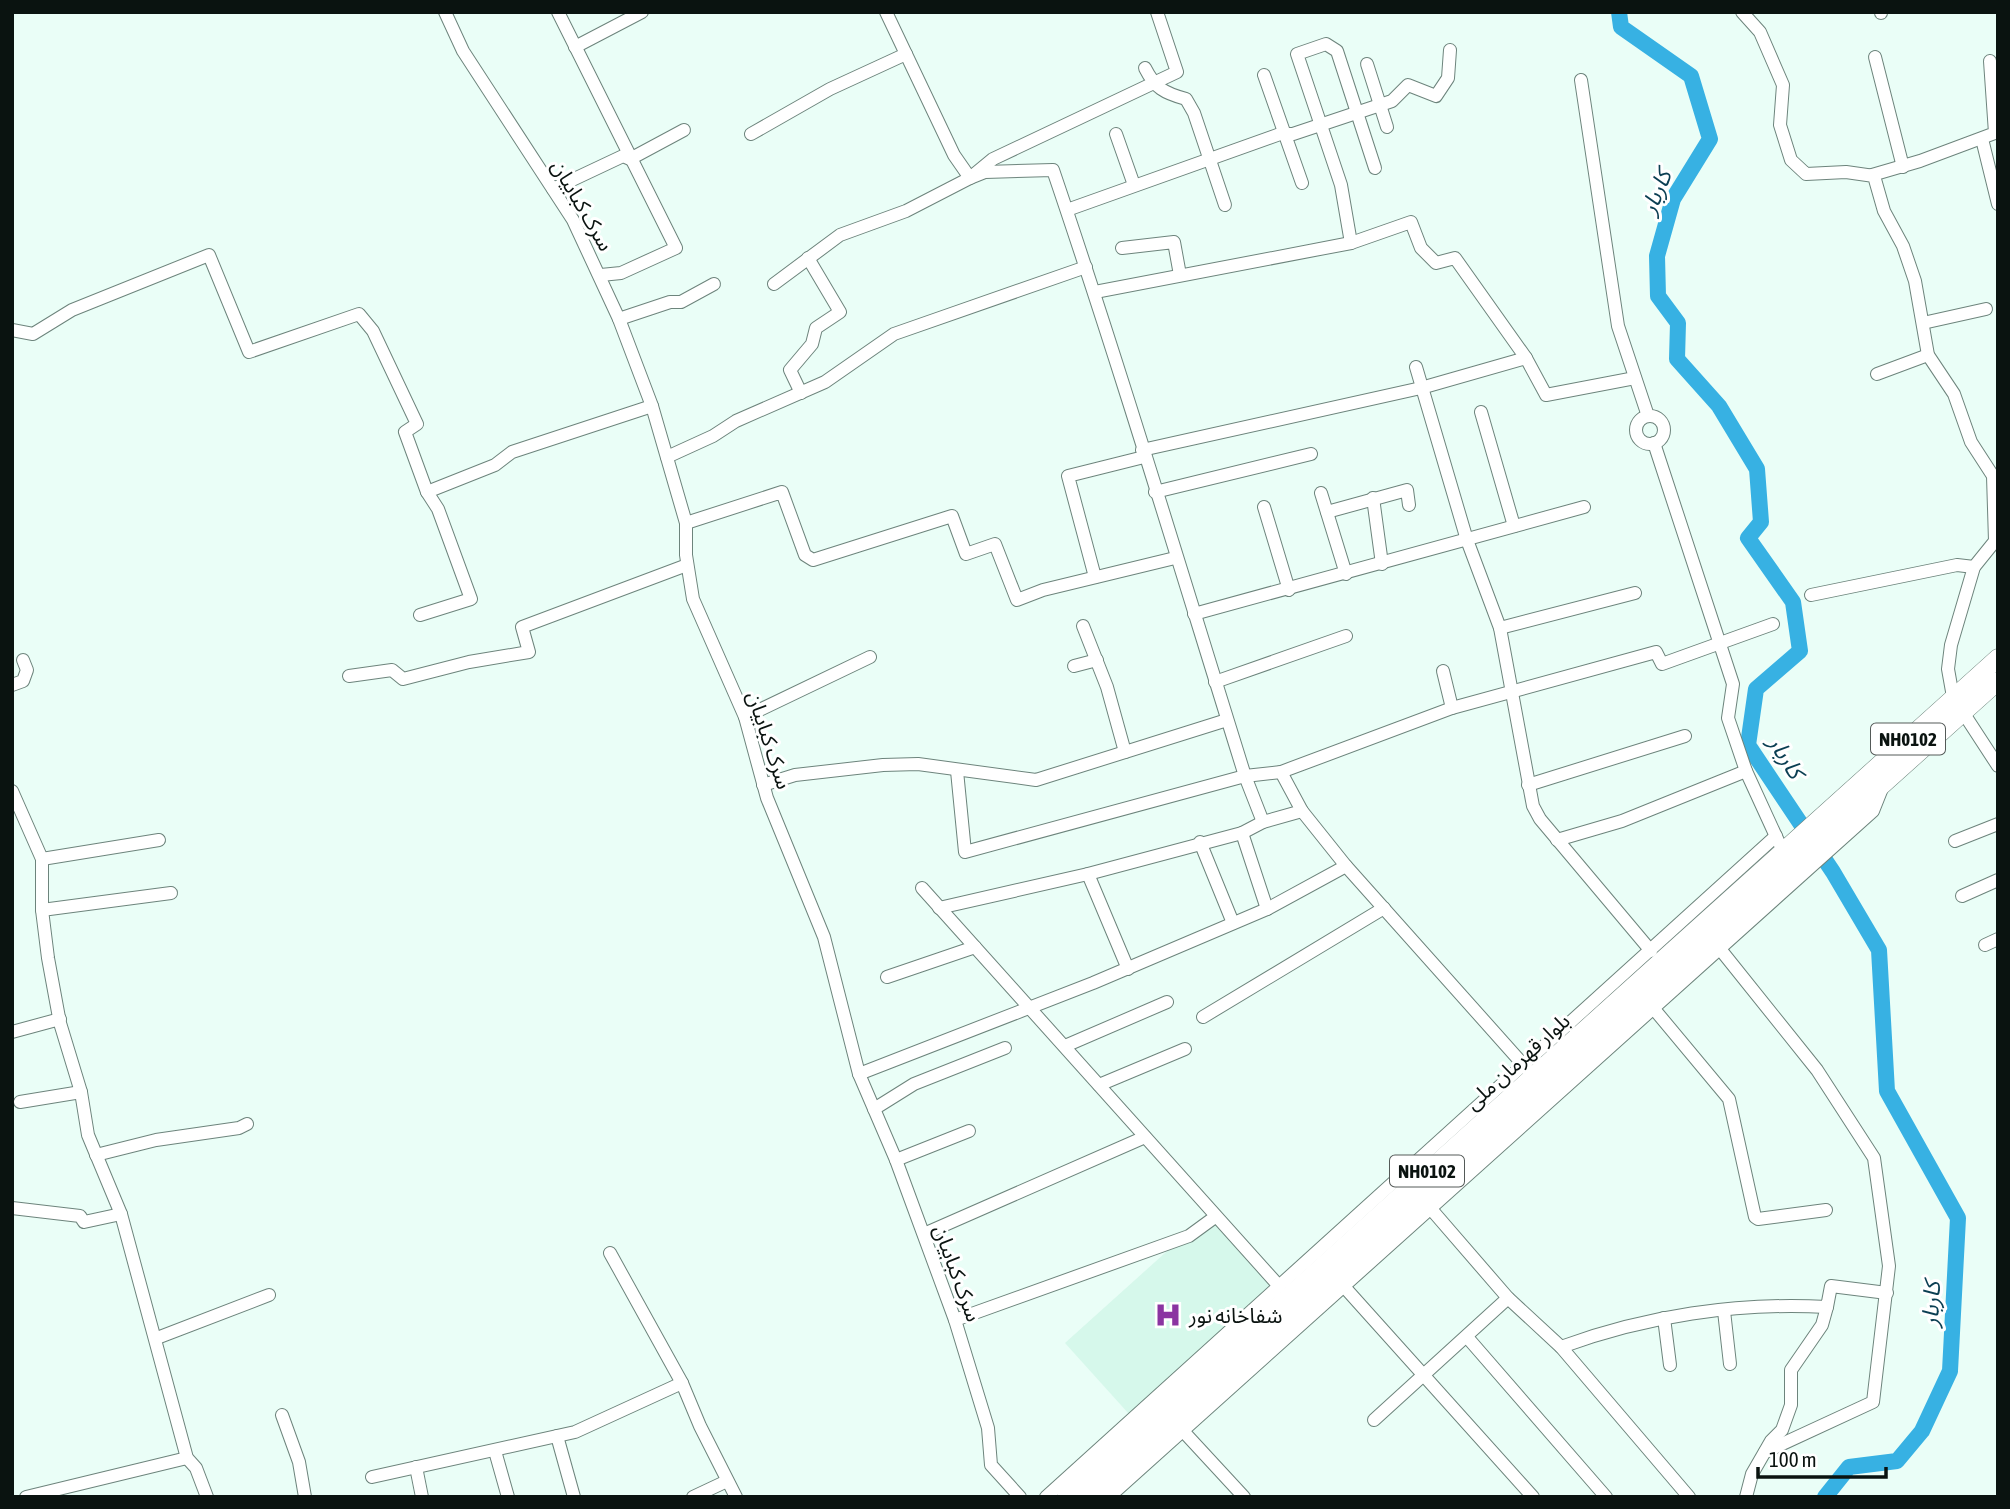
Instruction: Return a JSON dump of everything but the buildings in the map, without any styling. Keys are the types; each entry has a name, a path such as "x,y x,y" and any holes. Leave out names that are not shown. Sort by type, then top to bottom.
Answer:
{"highway":[{"name":"بلوار قهرمان ملی","path":"1089,1497 1534,1076 1791,853 1828,832 1884,783 1958,705 1998,658"},
{"name":"بلوار قهرمان ملی","path":"1828,832 1958,705 1998,681"},
{"name":"بلوار قهرمان ملی","path":"1534,1076 1716,944 1791,853"},
{"name":"بلوار قهرمان ملی","path":"1066,1497 1330,1270"}],"street":[{"name":"سرک کبابیان","path":"445,12 463,51 553,189 601,275 619,319 652,406 686,523 687,565 693,599 745,717 763,785 824,937 859,1074 896,1160 955,1320 988,1428 991,1465 1020,1497"},
{"path":"558,12 676,248 621,273 601,275"},
{"path":"575,47 642,12"},
{"path":"886,12 954,155 970,178"},
{"path":"970,178 993,159 1177,72 1157,12"},
{"path":"1742,12 1760,32 1783,85 1780,125 1791,160 1806,174 1872,174 1903,167 1982,139 1995,130 1990,61"},
{"path":"1351,243 1342,185 1297,54 1326,44 1337,51 1375,168"},
{"path":"1067,209 1285,134 1380,105 1392,100 1408,85 1436,96 1448,78 1450,50"},
{"path":"751,134 830,89 906,54"},
{"path":"1875,57 1903,167"},
{"path":"1367,64 1387,127"},
{"path":"1145,68 1154,85 1167,94 1186,99 1194,113 1225,205"},
{"path":"1264,75 1301,183"},
{"path":"1581,80 1618,326 1648,416"},
{"path":"630,159 684,130"},
{"path":"1116,134 1134,185"},
{"path":"1982,139 1998,204"},
{"path":"553,189 623,156 630,159"},
{"path":"774,284 840,235 906,211 970,178 985,172 1053,170 1095,292 1175,558 1245,776 1263,822"},
{"path":"1872,174 1884,211 1907,258 1928,355 1954,394 1971,442 1993,476 1995,541 1974,567 1951,645 1948,669 1958,705 1998,766"},
{"path":"1095,292 1351,243 1411,222 1421,248 1436,263 1455,258 1526,358 1546,395 1635,378"},
{"path":"1122,248 1174,242 1180,275"},
{"path":"12,330 33,334 72,310 209,255 249,352 359,314 373,331 417,424 405,432 427,492 439,509 471,599 420,615"},
{"path":"801,393 790,370 812,344 816,328 840,312 808,258"},
{"path":"667,457 713,436 736,421 825,382 894,334 1086,267"},
{"path":"619,319 670,302 681,302 714,284"},
{"path":"1923,323 1986,309"},
{"path":"1877,373 1928,355"},
{"path":"1095,577 1068,476 1143,454 1421,388 1526,358"},
{"path":"1416,367 1467,540 1500,628 1533,806 1557,840 1651,951"},
{"path":"427,492 495,465 512,452 652,406"},
{"path":"1481,412 1514,526"},
{"path":"1648,416 1657,418 1663,425 1663,434 1654,443 1641,440 1637,433 1640,420 1648,416"},
{"path":"1654,443 1733,684 1728,718 1746,771 1791,853"},
{"path":"1155,492 1311,454"},
{"path":"1326,512 1407,490 1409,505"},
{"path":"686,523 782,492 805,555 813,560 952,516 966,554 995,544 1017,600 1043,590 1175,558"},
{"path":"1321,493 1346,574"},
{"path":"1373,498 1382,564"},
{"path":"1264,507 1289,590"},
{"path":"1194,614 1584,508"},
{"path":"349,676 392,670 403,679 469,662 529,652 522,627 687,565"},
{"path":"1811,596 1957,565 1974,567"},
{"path":"1500,628 1635,593"},
{"path":"957,771 965,852 1245,776 1281,772 1452,708 1510,690 1656,652 1662,664 1773,624"},
{"path":"1083,626 1097,660 1125,752"},
{"path":"1215,682 1346,636"},
{"path":"745,717 870,657"},
{"path":"12,685 23,681 27,670 23,660"},
{"path":"1074,666 1097,660"},
{"path":"1443,671 1452,708"},
{"path":"763,785 795,775 883,765 918,764 1036,780 1227,720"},
{"path":"1528,785 1685,736"},
{"path":"1557,840 1622,821 1746,771"},
{"path":"1281,772 1302,811 1346,866 1534,1076"},
{"path":"12,791 42,859 42,910 60,1019 81,1092 88,1135 121,1214 157,1339 187,1458 196,1468 207,1497"},
{"path":"939,908 1088,874 1200,842 1242,833 1263,822 1302,811"},
{"path":"1955,841 1998,824"},
{"path":"1109,1497 1183,1431 1330,1270 1534,1076 1651,951 1791,853 1828,832"},
{"path":"1242,833 1268,909"},
{"path":"42,859 159,840"},
{"path":"1200,842 1233,923"},
{"path":"859,1074 1128,969 1268,909 1346,866"},
{"path":"1088,874 1128,969"},
{"path":"1962,896 1998,880"},
{"path":"922,888 1279,1286"},
{"path":"42,910 172,893"},
{"path":"1203,1017 1384,908"},
{"path":"1984,945 1998,939"},
{"path":"1046,1497 1279,1286 1330,1270 1431,1209 1654,1009 1716,944 1816,1070 1874,1158 1889,1266 1872,1402 1765,1451"},
{"path":"887,977 975,947"},
{"path":"1065,1046 1167,1002"},
{"path":"1654,1009 1729,1099 1755,1217 1758,1219 1826,1210"},
{"path":"12,1032 60,1019"},
{"path":"874,1109 914,1084 1005,1048"},
{"path":"1099,1085 1185,1049"},
{"path":"20,1102 81,1092"},
{"path":"96,1155 156,1140 239,1128 247,1124"},
{"path":"896,1160 969,1131"},
{"path":"924,1234 1145,1137"},
{"path":"12,1209 80,1216 84,1222 121,1214"},
{"path":"1431,1209 1508,1298 1561,1347 1689,1497"},
{"path":"955,1320 1189,1236 1216,1217"},
{"path":"610,1253 682,1383 736,1497"},
{"path":"1330,1270 1533,1497"},
{"path":"1746,1497 1752,1474 1765,1451 1782,1430 1791,1405 1791,1370 1822,1325 1831,1286 1887,1293"},
{"path":"157,1339 269,1295"},
{"path":"1374,1420 1508,1298"},
{"path":"1561,1347 1603,1331 1664,1318 1775,1304 1827,1307"},
{"path":"1724,1311 1730,1364"},
{"path":"1664,1318 1670,1365"},
{"path":"1466,1337 1606,1497"},
{"path":"372,1477 576,1432 682,1383"},
{"path":"282,1415 299,1462 305,1497"},
{"path":"1183,1431 1244,1497"},
{"path":"558,1436 575,1497"},
{"path":"495,1451 508,1497"},
{"path":"26,1497 187,1458"},
{"path":"416,1468 422,1497"},
{"path":"693,1497 727,1481"}],"shaded area":[{"name":"شفاخانه نور","path":"1214,1223 1272,1287 1129,1414 1065,1343 1175,1244"}],"waterway":[{"name":"کاربار","path":"1619,12 1621,27 1691,76 1710,139 1673,199 1657,256 1658,296 1678,323 1677,359 1719,406 1757,469 1761,522 1748,538 1793,602 1800,651 1756,689 1748,745 1833,872 1879,950 1887,1091 1958,1218 1950,1371 1922,1431 1897,1461 1849,1467 1825,1497"}],"place":[{"name":"شفاخانه نور","path":"1168,1315"}]}
